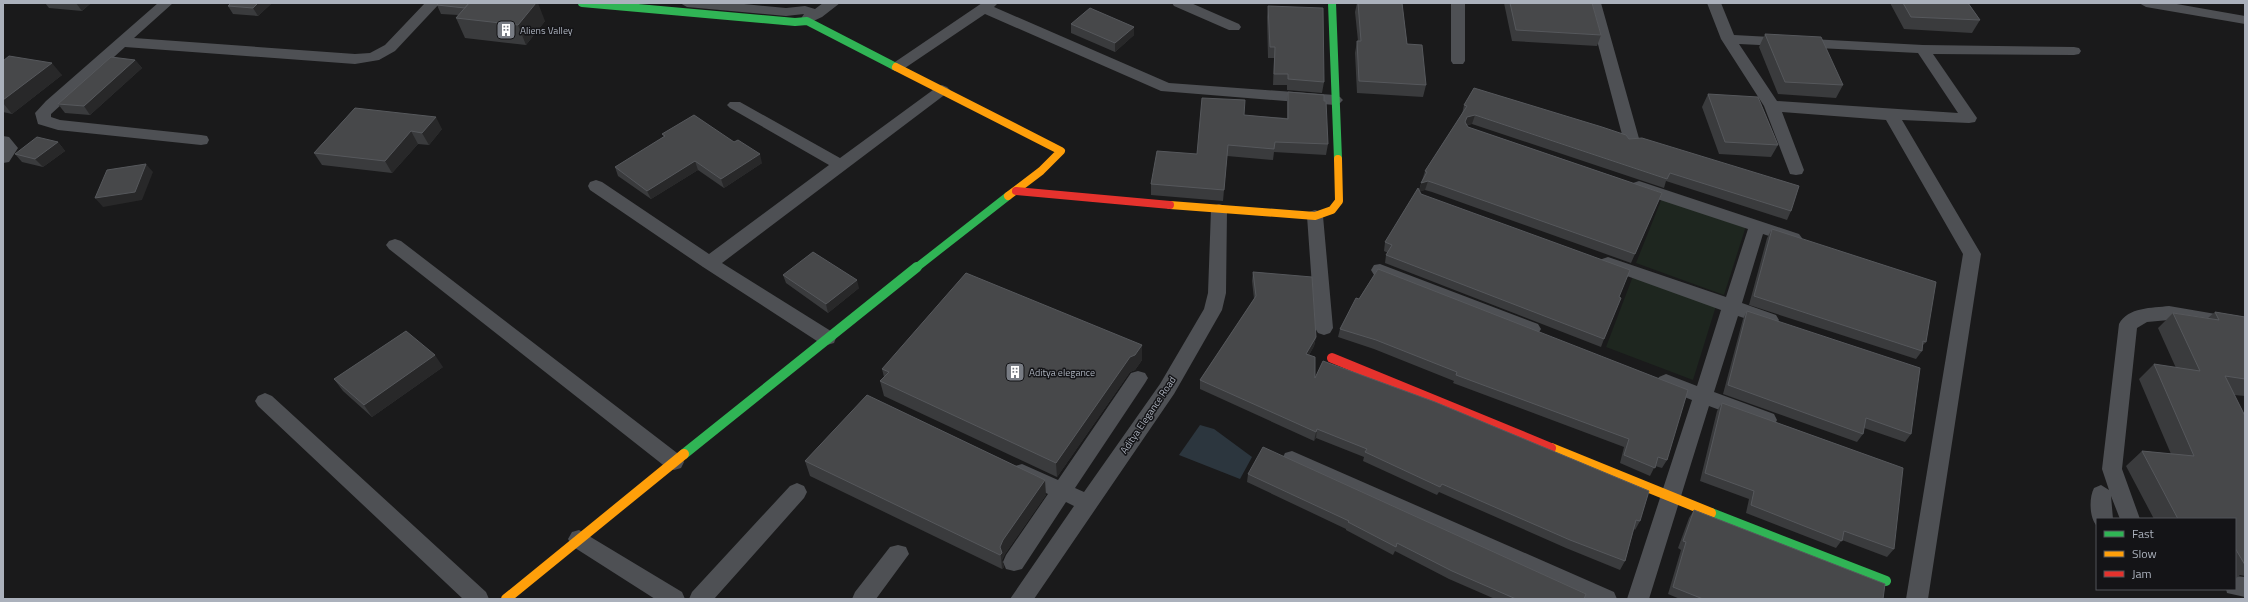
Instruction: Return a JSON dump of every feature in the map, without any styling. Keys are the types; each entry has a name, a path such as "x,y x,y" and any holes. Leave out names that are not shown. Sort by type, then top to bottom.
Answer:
{"street":[{"path":"166,3 51,104 44,113 44,120 58,125 201,140"},
{"path":"122,42 355,59 374,57 390,48 433,3"},
{"path":"506,599 827,338 1041,171 1061,151 897,67 812,17 805,10 785,16 582,3"},
{"path":"687,3 785,16"},
{"path":"812,17 833,3"},
{"path":"1178,3 1234,27"},
{"path":"1016,191 1219,210 1315,216 1332,210 1339,201 1332,3"},
{"path":"1458,3 1458,61"},
{"path":"1594,3 1632,142"},
{"path":"1714,3 1728,39 1772,106 1796,170"},
{"path":"2146,3 2245,20"},
{"path":"897,67 988,6 1166,88 1335,100"},
{"path":"1728,39 1923,49 2074,51"},
{"path":"1772,106 1891,116 1969,118 1923,49"},
{"path":"709,263 942,90"},
{"path":"735,105 841,165"},
{"path":"1891,116 1972,254 1917,599"},
{"path":"3,141 10,148 3,158"},
{"path":"1622,181 1810,243"},
{"path":"596,186 709,263 827,338"},
{"name":"Aditya Elegance Road","path":"1021,599 1167,389 1212,310 1217,293 1219,210"},
{"path":"1315,216 1324,328"},
{"path":"1638,599 1757,226"},
{"path":"394,245 674,462"},
{"path":"1589,256 1731,307 1784,324"},
{"path":"1380,270 1549,336"},
{"path":"2130,518 2112,469 2128,324 2144,315 2169,313 2245,326"},
{"path":"1332,358 1670,497 1886,581"},
{"path":"1651,376 1782,425"},
{"path":"1014,562 1138,378"},
{"path":"265,401 478,599"},
{"path":"1292,459 1606,599"},
{"path":"1006,464 1067,484 1092,496"},
{"path":"700,599 797,492"},
{"path":"2101,494 2103,518"},
{"path":"579,539 674,599"},
{"path":"863,599 898,554"}],"shaded area":[{"path":"1662,198 1746,226 1724,295 1636,263"},
{"path":"1633,276 1716,306 1693,380 1606,347"},
{"path":"1200,425 1214,429 1252,457 1240,479 1179,455"}],"building":[{"path":"231,3 258,3 253,8 228,6"},
{"path":"439,3 469,3 465,8 437,5"},
{"path":"469,3 536,3 518,25 456,18"},
{"path":"1358,3 1402,3 1407,44 1422,45 1426,85 1359,81 1357,41 1361,41"},
{"path":"1510,3 1592,3 1601,35 1516,30"},
{"path":"1903,3 1968,3 1980,20 1911,17"},
{"path":"1268,6 1323,8 1324,82 1288,79 1288,74 1274,74 1275,47 1270,47"},
{"path":"1090,8 1134,27 1115,43 1071,24"},
{"path":"1765,34 1821,37 1843,85 1785,82"},
{"path":"9,56 52,63 3,100 3,61"},
{"path":"111,57 135,60 84,106 58,104"},
{"path":"1474,88 1602,127 1626,135 1629,139 1642,138 1799,186 1791,211 1670,173 1667,179 1475,115 1467,117 1465,122 1468,127 1662,193 1635,254 1428,181 1421,183 1427,172 1425,171 1467,106 1464,105"},
{"path":"1288,92 1324,95 1324,101 1326,101 1328,144 1275,142 1274,149 1228,145 1224,190 1151,184 1157,151 1197,154 1202,98 1245,100 1244,115 1288,119"},
{"path":"1708,94 1758,97 1778,145 1725,142"},
{"path":"355,108 436,117 422,133 411,131 385,161 314,153"},
{"path":"694,115 734,142 738,140 760,154 721,179 695,161 647,191 615,167 665,136 662,134"},
{"path":"37,137 58,142 35,159 15,154"},
{"path":"146,164 135,192 95,198 107,170"},
{"path":"1418,188 1421,194 1630,270 1619,297 1621,298 1604,339 1386,255 1392,245 1385,242"},
{"path":"1772,229 1936,282 1926,342 1923,341 1922,351 1754,296"},
{"path":"813,252 857,280 826,304 783,275"},
{"path":"1378,269 1688,390 1667,460 1658,457 1655,468 1624,455 1629,439 1456,375 1457,372 1376,340 1340,329 1356,298 1359,299"},
{"path":"1253,272 1312,277 1316,337 1306,354 1315,357 1315,378 1323,361 1435,402 1649,491 1640,521 1636,520 1625,561 1570,540 1442,484 1440,487 1365,452 1367,449 1317,429 1316,432 1200,380 1256,296"},
{"name":"Aditya elegance","path":"966,273 1142,345 1135,355 1130,357 1056,463 880,381 889,372 882,369"},
{"path":"1747,311 1920,368 1911,434 1866,418 1863,434 1728,385"},
{"path":"2215,312 2245,317 2245,379 2225,376 2245,416 2245,565 2236,550 2236,518 2177,518 2142,451 2194,456 2154,364 2200,371 2173,313 2219,320"},
{"path":"406,331 435,355 364,405 334,379"},
{"path":"867,395 1045,480 1003,540 1000,547 1002,553 1000,555 805,461"},
{"path":"1722,403 1903,468 1894,549 1844,531 1842,541 1751,505 1754,491 1705,473"},
{"path":"1263,447 1586,594 1584,599 1516,599 1452,571 1397,543 1396,547 1348,522 1349,521 1248,474"},
{"path":"1694,510 1885,584 1883,599 1703,599 1673,587 1686,542 1683,541"}],"traffic: fast":[{"path":"582,3 795,22 807,21 896,67"},
{"path":"1332,3 1338,159"},
{"path":"684,454 827,338 1008,196"},
{"path":"1711,513 1886,581"}],"traffic: slow":[{"path":"896,67 1061,151 1041,171 1008,196"},
{"path":"1170,205 1315,216 1332,210 1339,201 1338,159"},
{"path":"1551,448 1711,513"},
{"path":"506,599 684,454"}],"traffic: jam":[{"path":"1016,191 1170,205"},
{"path":"1332,358 1551,448"}],"place":[{"name":"Aliens Valley","path":"506,30"},
{"name":"Aditya elegance","path":"1015,372"}]}
